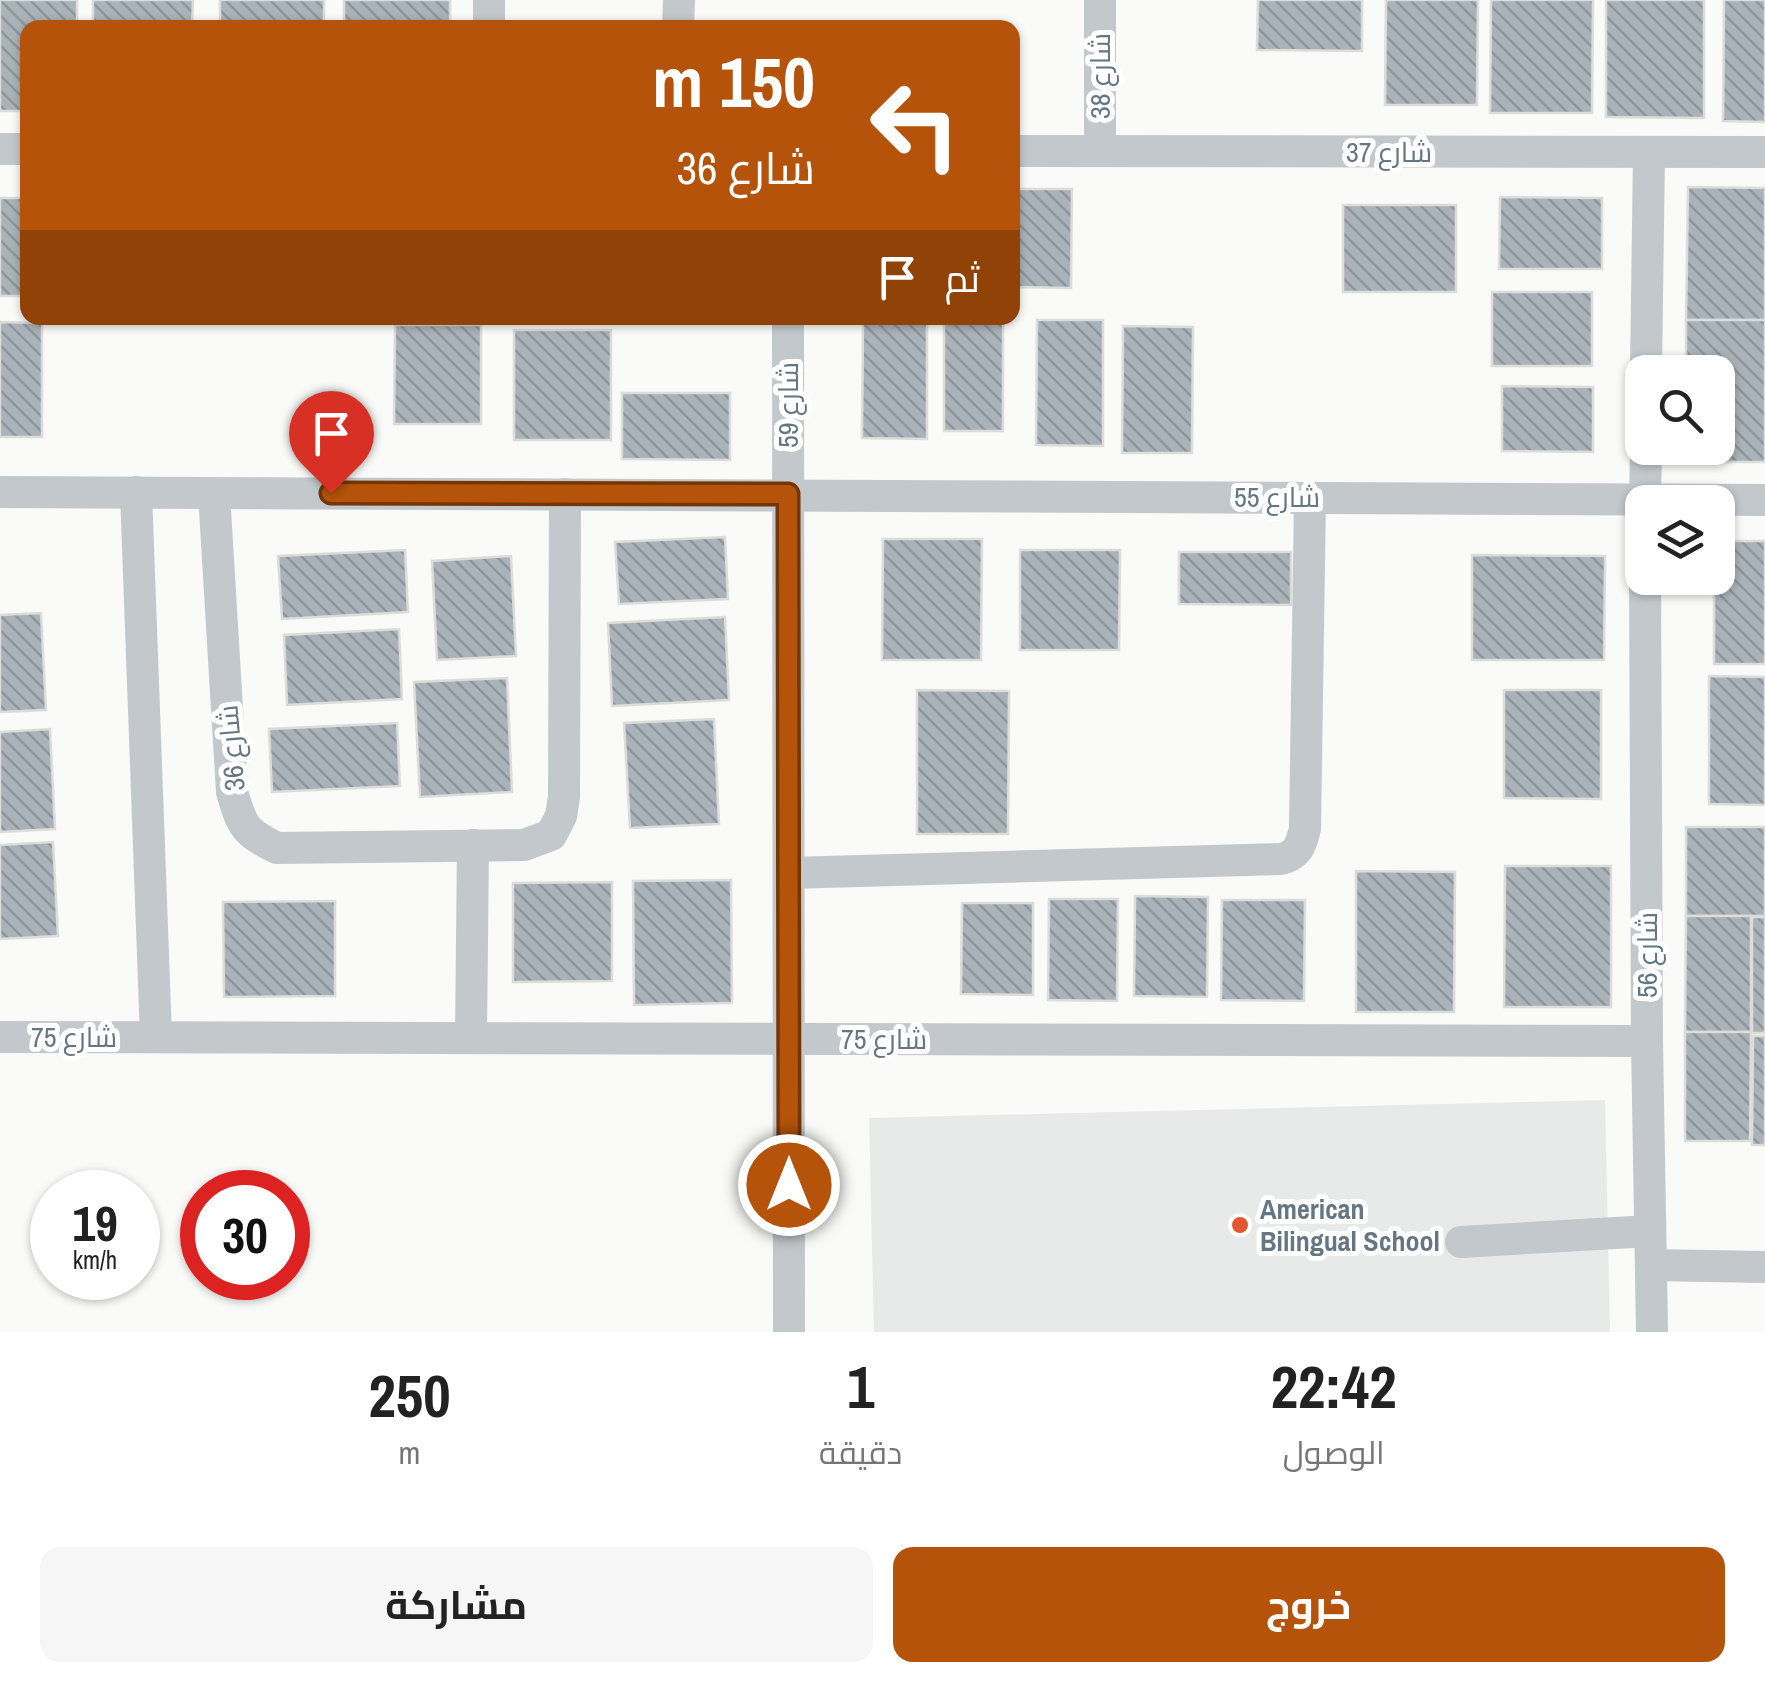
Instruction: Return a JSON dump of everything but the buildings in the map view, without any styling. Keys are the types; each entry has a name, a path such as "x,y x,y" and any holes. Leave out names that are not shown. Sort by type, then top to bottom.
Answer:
{"street":[{"name":"شارع 38","path":"1100,0 1100,151"},
{"name":"شارع 37","path":"1020,151 1765,152"},
{"path":"1646,355 1649,152"},
{"name":"شارع 59","path":"788,325 789,1332"},
{"path":"0,492 788,494"},
{"path":"136,492 156,1037"},
{"name":"شارع 36","path":"214,493 232,792 240,821 254,837 277,848 524,845 551,835 561,816 564,797 565,494"},
{"name":"شارع 55","path":"788,494 1625,501"},
{"path":"789,873 1292,857 1301,846 1305,829 1310,498"},
{"name":"شارع 55","path":"1735,500 1765,500"},
{"name":"شارع 56","path":"1645,595 1652,1332"},
{"path":"470,1038 473,845"},
{"name":"شارع 75","path":"0,1036 1647,1041"},
{"path":"1461,1242 1650,1232"},
{"path":"1650,1265 1765,1267"}],"shaded area":[{"name":"American Bilingual School","path":"1605,1100 1610,1332 874,1332 869,1118"}],"place":[{"name":"American Bilingual School","path":"1240,1225"}],"route":[{"path":"331,493 788,494 789,1185"}]}
